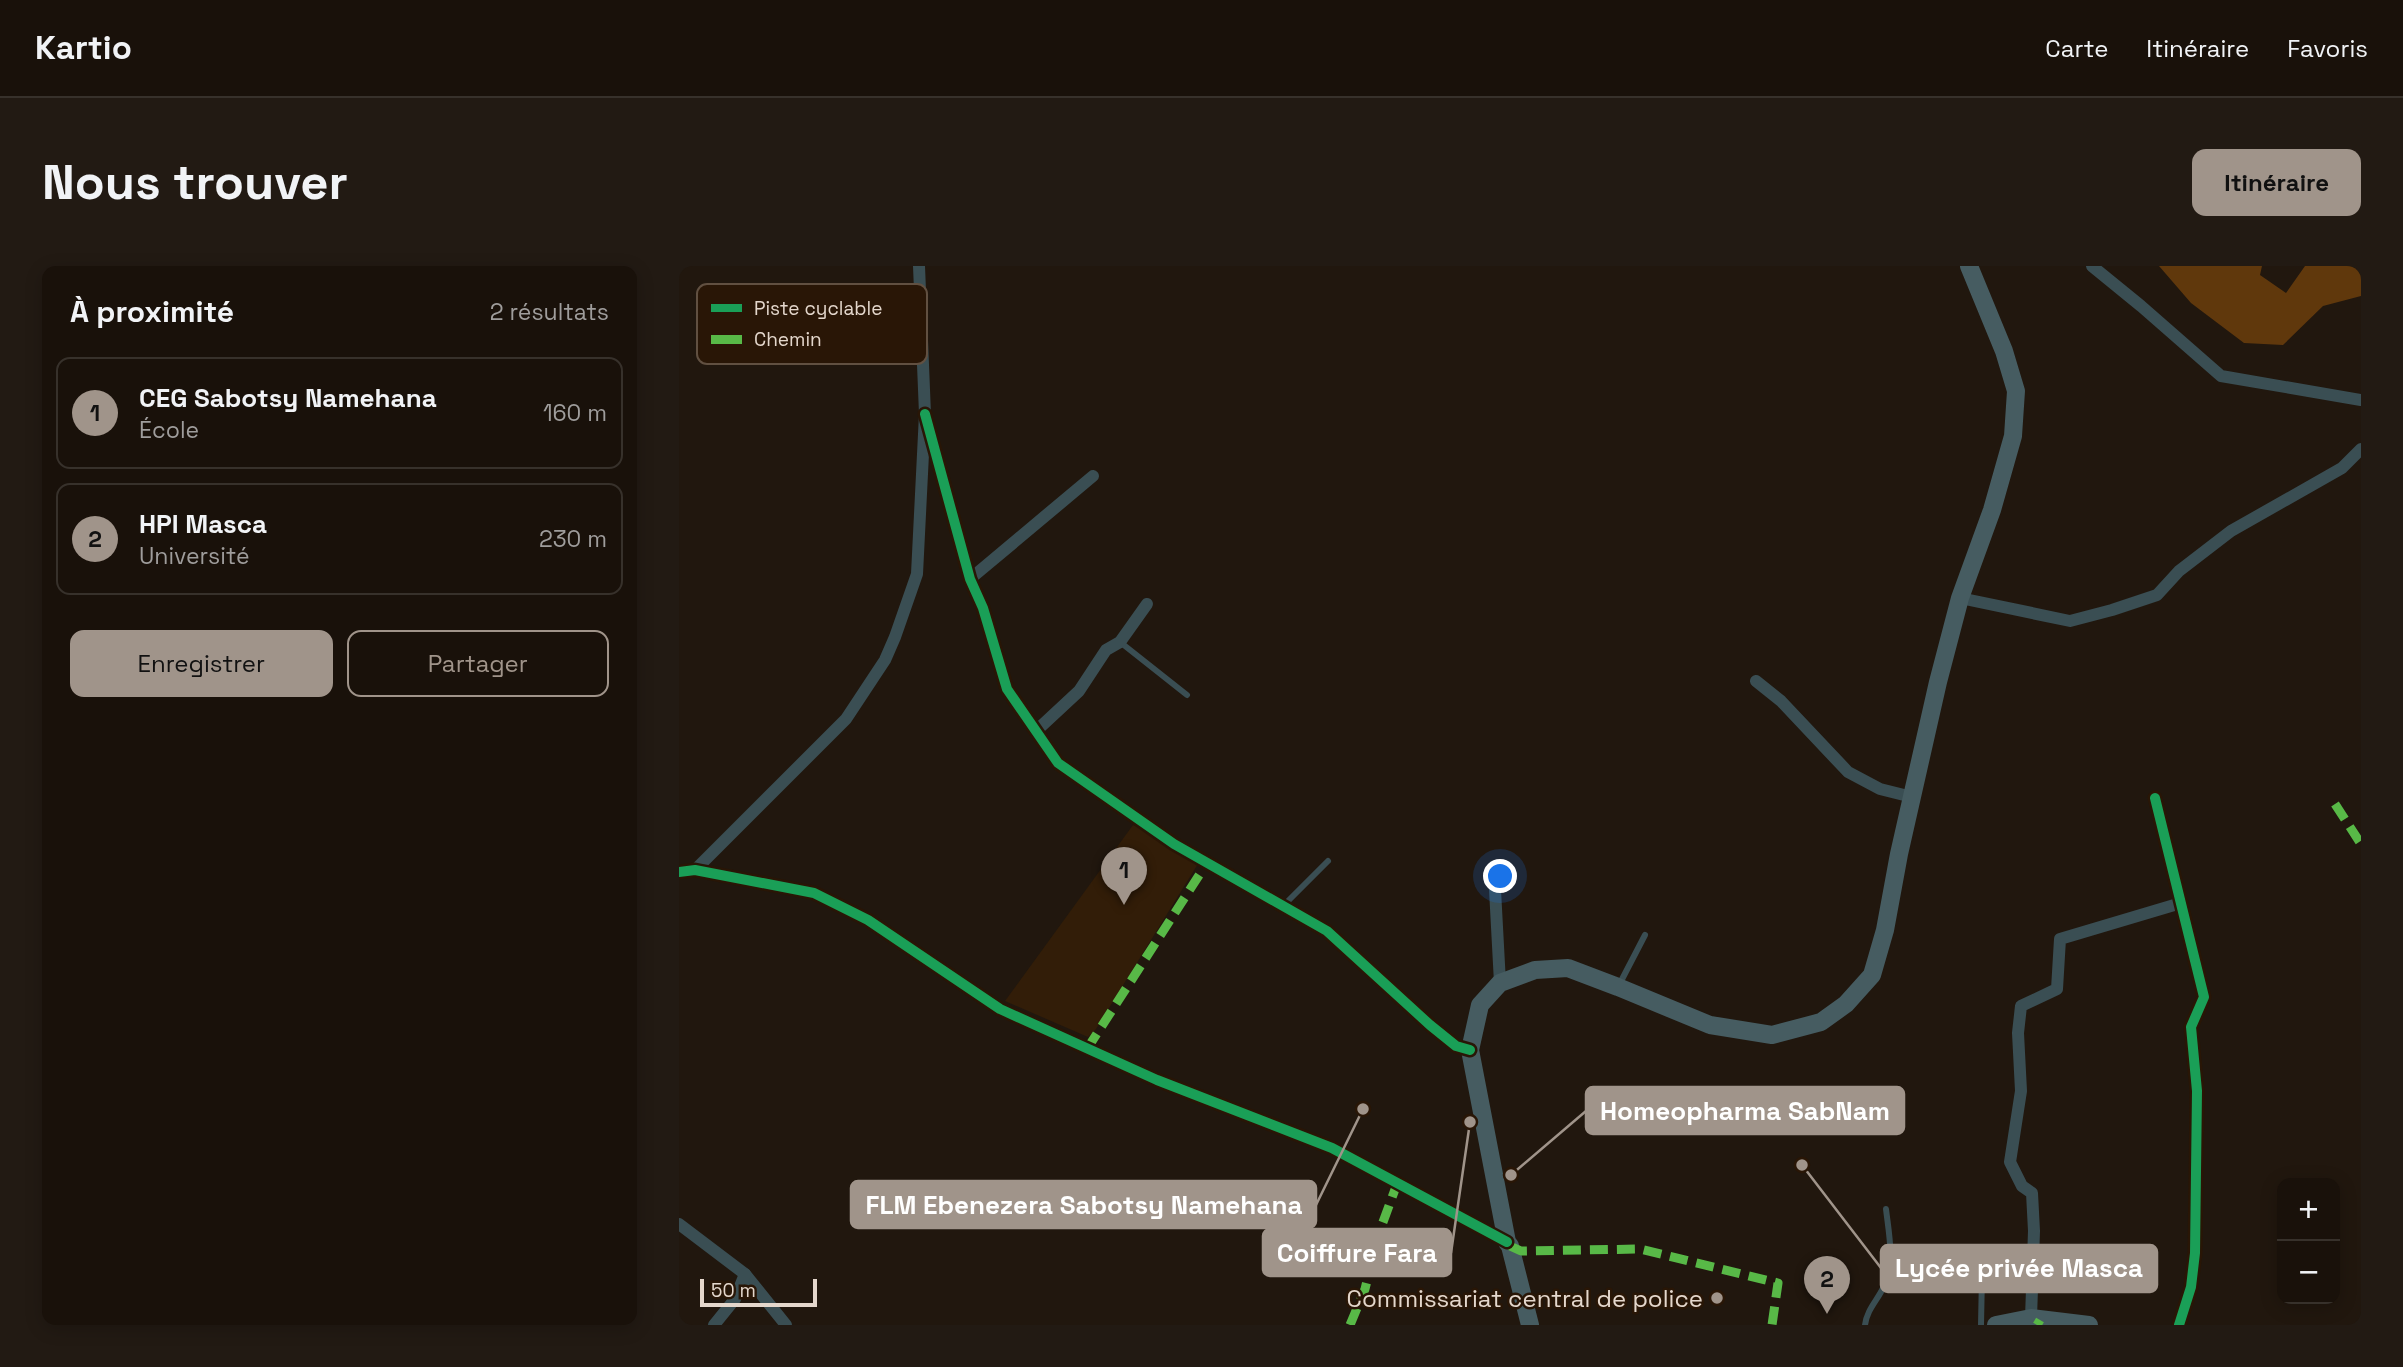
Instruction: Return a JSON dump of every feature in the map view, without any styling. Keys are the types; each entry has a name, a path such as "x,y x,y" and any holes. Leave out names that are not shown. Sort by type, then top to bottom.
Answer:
{"main road":[{"path":"1530,1325 1507,1242 1471,1050 1480,1005 1500,983 1535,970 1568,968 1710,1025 1772,1035 1821,1021 1846,1004 1872,975 1885,930 1912,797 1960,598 1992,510 2013,436 2016,391 2004,351 1969,266"},
{"path":"1996,1325 2031,1318 2089,1325"}],"street":[{"path":"919,266 920,284"},
{"path":"2092,266 2221,376 2361,400"},
{"path":"695,870 846,719 885,660 917,574 925,414 923,364"},
{"path":"925,414 970,579 983,608 1007,689 1058,762 1174,844 1327,931 1430,1025 1456,1046 1471,1050"},
{"path":"1960,598 2070,621 2157,595 2179,571 2231,531 2342,468 2361,449"},
{"path":"970,579 1093,476"},
{"path":"1036,731 1079,691 1106,650 1120,642 1147,604"},
{"path":"1756,681 1781,701 1848,772 1880,789 1912,797"},
{"path":"2155,798 2204,997 2191,1027 2197,1091 2195,1253 2191,1287 2179,1325"},
{"path":"679,872 695,870 814,893 868,920 1000,1009 1157,1080 1199,1094 1332,1148 1507,1242"},
{"path":"1494,871 1500,983"},
{"path":"2031,1318 2034,1231 2032,1193 2022,1186 2010,1162 2021,1091 2018,1033 2021,1006 2057,989 2060,939 2181,903"},
{"path":"679,1224 745,1274 786,1325"},
{"path":"714,1325 735,1299 745,1274"}],"lane":[{"path":"1120,642 1187,695"},
{"path":"1283,906 1328,861"},
{"path":"1618,987 1645,935"},
{"path":"1865,1325 1866,1317 1884,1286 1892,1254 1886,1209"},
{"path":"1981,1325 1982,1275"}],"shaded area":[{"path":"2159,266 2262,266 2260,275 2286,293 2305,266 2361,266 2361,296 2323,306 2283,345 2244,343 2191,303"},
{"path":"1133,825 1201,859 1096,1029 1088,1037 1005,1001"}],"marked path":[{"path":"2335,804 2361,844"},
{"path":"1087,1049 1207,863"},
{"path":"1350,1325 1365,1289 1379,1233 1397,1184"},
{"path":"1510,1246 1521,1251 1640,1249 1778,1283 1772,1325"},
{"path":"2037,1325 2040,1320"}],"cycle path":[{"path":"925,414 970,579 983,608 1007,689 1058,763 1174,844 1327,931 1430,1025 1456,1046 1470,1050"},
{"path":"2155,798 2204,997 2191,1027 2197,1091 2195,1253 2191,1287 2179,1325"},
{"path":"679,872 695,870 814,893 868,920 1000,1009 1157,1080 1332,1148 1507,1242"}],"place":[{"name":"CEG Sabotsy Namehana","path":"1124,905"},
{"name":"FLM Ebenezera Sabotsy Namehana","path":"1363,1109"},
{"name":"Coiffure Fara","path":"1470,1122"},
{"name":"Lycée privée Masca","path":"1802,1165"},
{"name":"Homeopharma SabNam","path":"1511,1175"},
{"name":"Commissariat central de police","path":"1717,1298"},
{"name":"HPI Masca","path":"1827,1314"}]}
